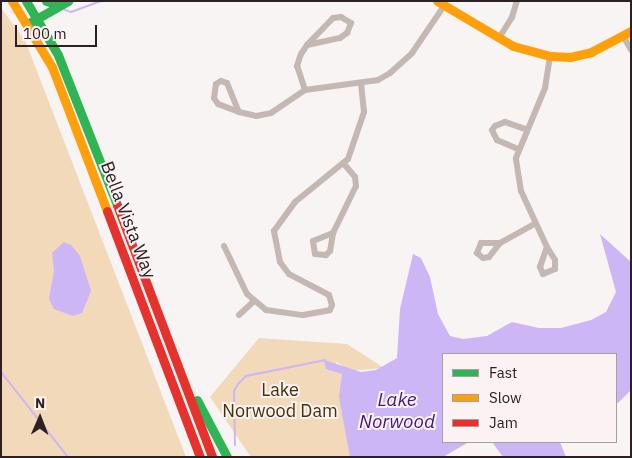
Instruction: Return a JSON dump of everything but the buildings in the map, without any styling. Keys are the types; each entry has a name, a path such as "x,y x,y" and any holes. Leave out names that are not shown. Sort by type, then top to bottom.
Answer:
{"main road":[{"name":"Bella Vista Way","path":"12,1 28,24 52,67 200,457"},
{"name":"Bella Vista Way","path":"26,1 38,18 58,55 179,366 212,457"},
{"path":"46,1 64,3"},
{"path":"28,24 64,3"},
{"path":"441,3 499,38 531,53 570,57 591,52 627,33"},
{"path":"179,366 227,457"}],"street":[{"path":"499,38 512,18 517,1"},
{"path":"239,112 232,88 221,80 216,84 214,98 218,104 239,112 256,116 271,113 306,90 361,84 384,77 401,64 421,41 441,3"},
{"path":"306,90 297,66 307,45 333,18 341,17 350,23 347,33 340,38 307,45"},
{"path":"627,33 631,50"},
{"path":"547,247 534,224 516,174 518,149 545,88 550,56"},
{"path":"224,246 253,302 266,310 291,315 330,310 332,305 329,296 289,274 280,262 274,231 295,202 344,164 357,139 364,112 361,84"},
{"path":"518,149 497,140 492,130 495,126 505,122 525,130"},
{"path":"333,233 356,186 354,177 344,164"},
{"path":"500,243 534,224"},
{"path":"239,315 253,302"}],"green space":[{"path":"1,8 25,40 186,457 1,457"},
{"name":"Lake Norwood Dam","path":"259,338 347,344 384,368 349,371 335,361 342,374 341,387 350,457 251,457 210,397"}],"water":[{"name":"Lake Norwood","path":"600,234 631,262 631,390 617,403 617,353 442,353 442,443 467,443 443,457 350,457 339,397 342,374 326,369 324,360 361,372 376,370 397,358 400,309 413,254 421,258 430,277 438,314 450,336 463,339 487,336 512,322 539,328 561,328 591,320 606,312 616,292"},
{"path":"64,242 71,245 80,256 91,291 82,313 73,316 54,309 49,299 54,271 52,253"},
{"path":"493,443 560,443 566,457 503,457"}],"waterway":[{"path":"65,10 71,12 101,1"},
{"path":"235,445 234,391 246,376 325,360"},
{"path":"1,372 68,457"}],"traffic: fast":[{"path":"26,1 58,55 117,205"},
{"path":"46,1 60,5"},
{"path":"31,22 68,1"},
{"path":"197,400 227,457"}],"traffic: slow":[{"path":"12,1 52,67 107,211"},
{"path":"437,1 513,46 550,56 570,57 591,52 631,31"}],"traffic: jam":[{"path":"117,205 212,457"},
{"path":"107,211 200,457"}]}
